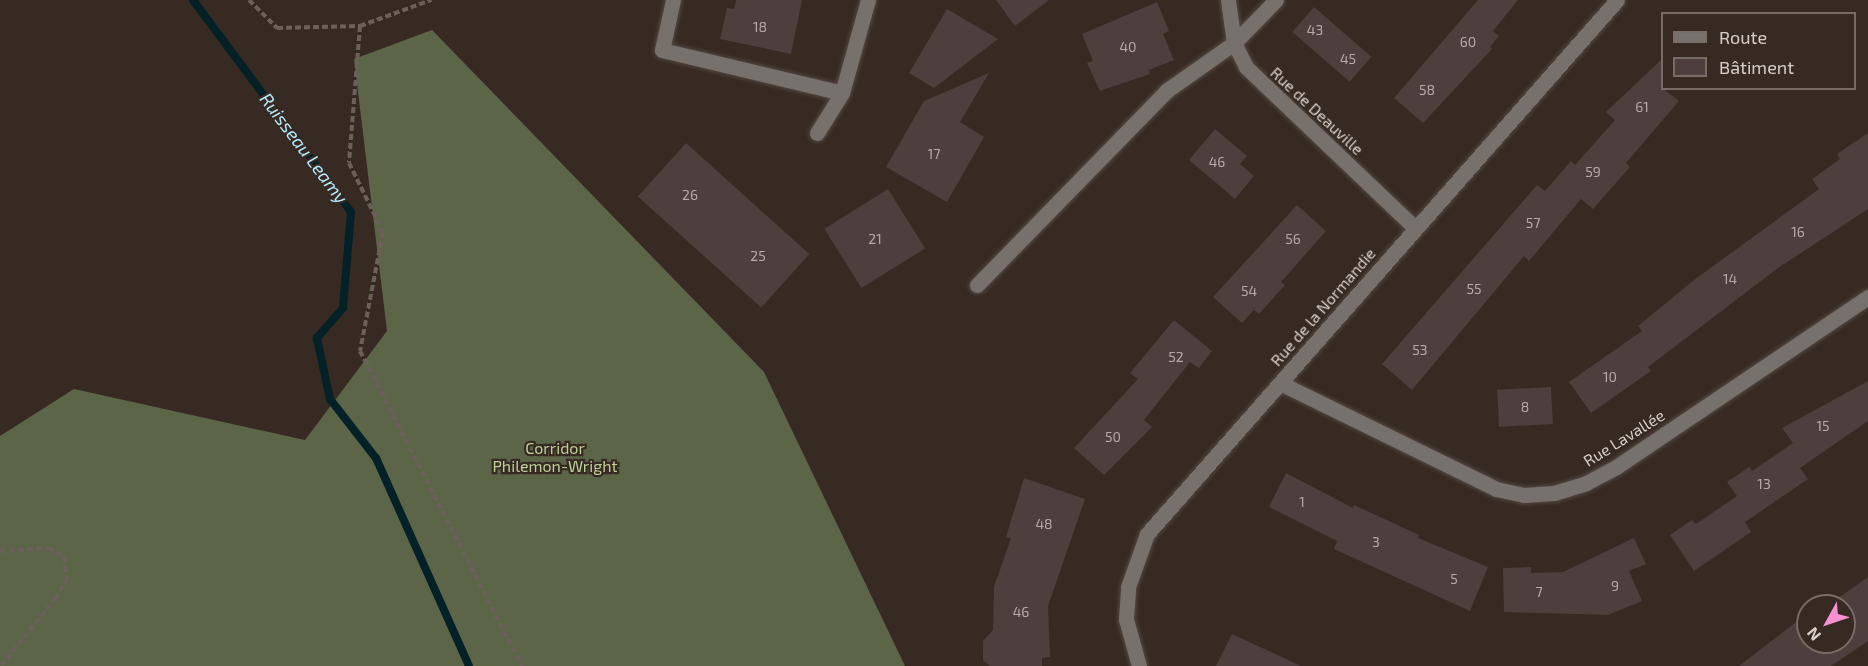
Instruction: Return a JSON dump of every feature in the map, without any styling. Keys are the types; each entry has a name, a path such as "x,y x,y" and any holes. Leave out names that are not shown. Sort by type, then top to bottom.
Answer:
{"street":[{"path":"673,0 662,50 842,93"},
{"path":"817,133 842,93 868,0"},
{"name":"Rue de Deauville","path":"1228,0 1234,43 1246,67 1264,88 1416,228"},
{"path":"977,285 1166,91 1234,43 1275,0"},
{"name":"Rue de la Normandie","path":"1139,666 1126,619 1128,587 1147,534 1617,0"},
{"name":"Rue Lavallée","path":"1280,383 1496,489 1524,495 1554,493 1586,483 1616,467 1868,297"}],"path":[{"path":"249,0 277,28 360,27 431,0"},
{"path":"360,27 349,163 382,232 360,351 522,666"},
{"path":"0,551 48,548 64,557 67,578 56,598 1,666"}],"green space":[{"name":"Corridor Philemon-Wright","path":"432,30 764,372 905,666 0,666 0,436 74,389 305,440 387,331 354,59"}],"building":[{"path":"736,0 802,0 791,54 720,39 727,8 734,9"},
{"path":"996,0 1049,0 1015,26"},
{"path":"1478,0 1518,0 1493,31 1499,36 1490,47 1492,49 1423,123 1394,98"},
{"path":"1157,2 1169,31 1163,34 1174,60 1149,70 1150,74 1100,91 1087,63 1093,61 1082,34"},
{"path":"1314,7 1371,57 1350,82 1292,32"},
{"path":"947,9 998,39 934,88 909,73"},
{"path":"1661,60 1661,90 1665,90 1679,101 1626,163 1630,167 1593,209 1581,199 1529,261 1524,256 1412,390 1382,364 1537,185 1545,191 1571,161 1575,165 1615,120 1606,112"},
{"path":"989,73 960,122 984,137 947,202 886,167 924,101"},
{"path":"1215,129 1247,156 1240,164 1254,176 1235,199 1189,160"},
{"path":"1868,133 1868,209 1778,268 1648,367 1651,371 1591,413 1569,382 1642,331 1638,326 1694,280 1819,189 1812,179 1840,159 1837,154"},
{"path":"686,143 809,254 761,308 638,197"},
{"path":"888,189 925,248 861,288 824,229"},
{"path":"1297,205 1326,231 1281,282 1285,285 1259,314 1254,310 1242,323 1213,297"},
{"path":"1174,320 1212,351 1199,368 1190,362 1144,420 1152,427 1104,475 1074,448 1138,379 1130,373"},
{"path":"1868,381 1868,421 1800,468 1808,479 1745,522 1751,532 1694,571 1670,535 1692,520 1696,524 1737,496 1727,482 1749,467 1752,471 1793,443 1782,428"},
{"path":"1551,387 1553,424 1499,427 1497,390"},
{"path":"1286,473 1353,508 1354,505 1419,535 1418,538 1488,567 1470,611 1334,549 1337,541 1269,507"},
{"path":"1024,478 1085,499 1048,606 1050,657 1042,658 1042,666 990,666 983,660 983,641 993,630 994,587 1011,538 1006,537"},
{"path":"1634,538 1646,564 1629,571 1642,601 1608,615 1504,612 1503,568 1531,567 1531,573 1563,572"},
{"path":"1868,577 1868,641 1856,649 1856,594 1844,594"},
{"path":"1796,622 1796,654 1849,654 1831,666 1739,666"},
{"path":"1232,634 1301,666 1216,666"}],"waterway":[{"name":"Ruisseau Leamy","path":"193,0 351,212 343,308 317,338 330,399 376,458 469,666"}]}
